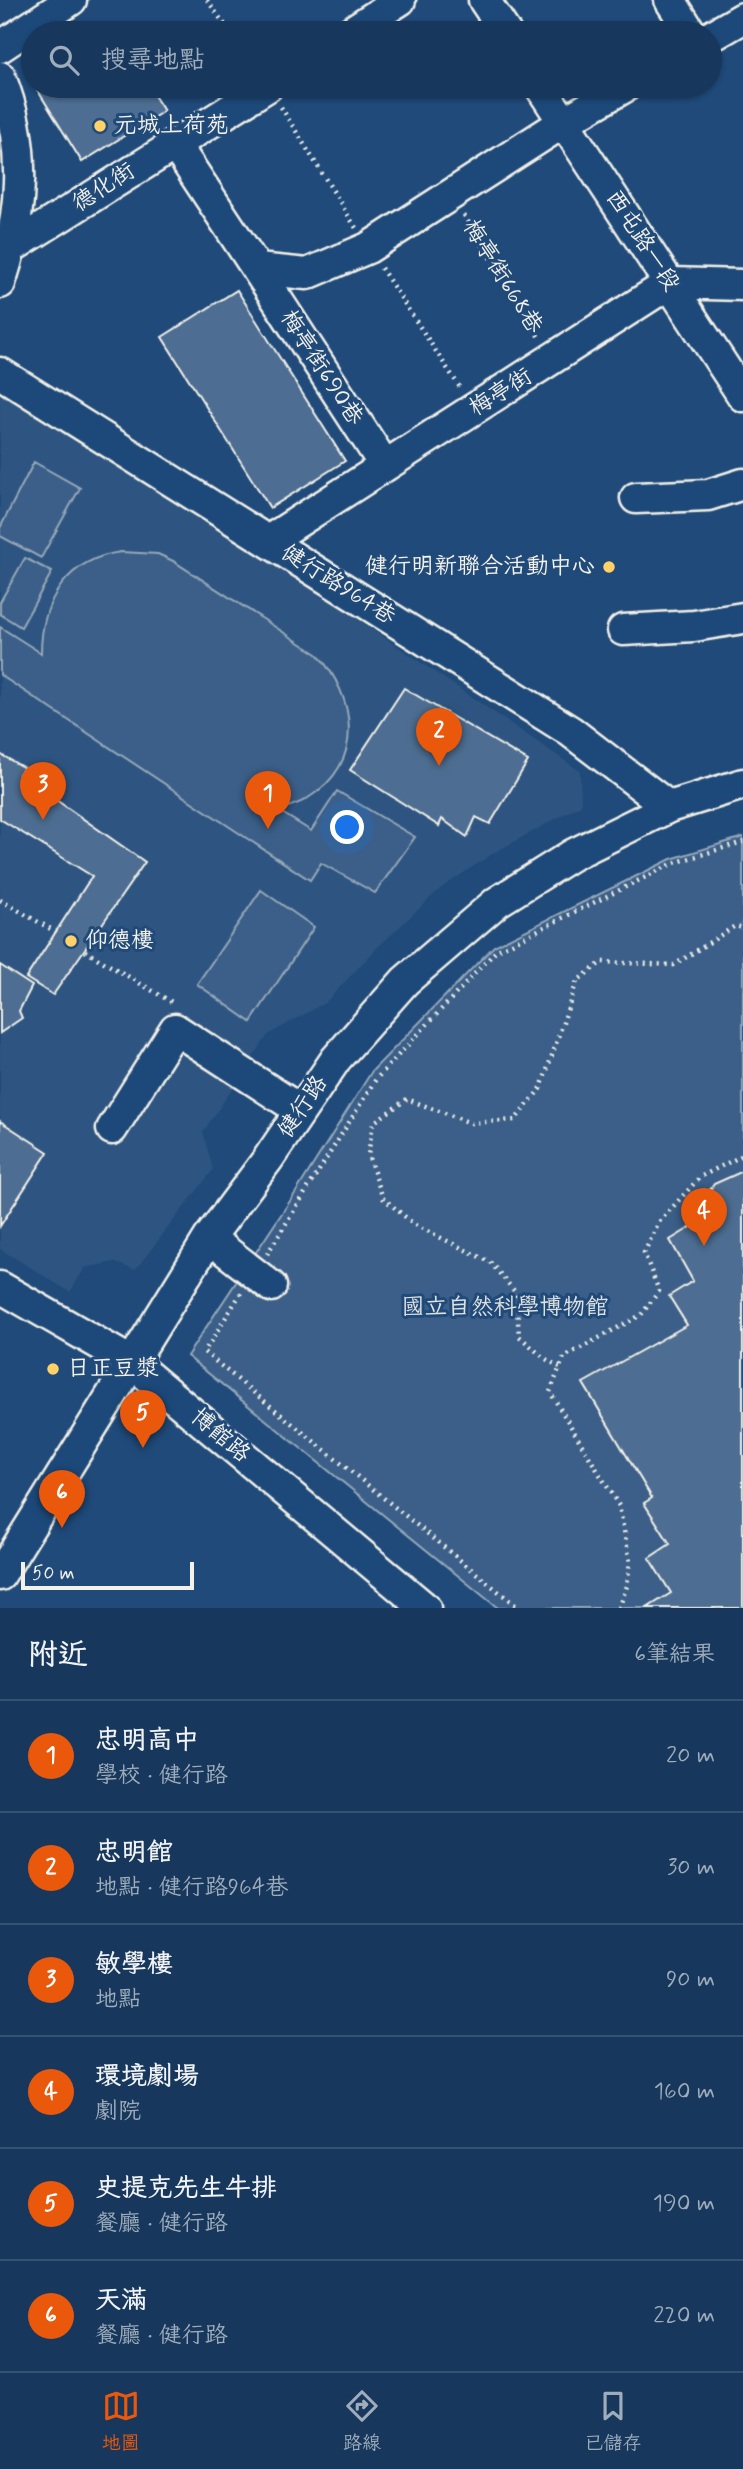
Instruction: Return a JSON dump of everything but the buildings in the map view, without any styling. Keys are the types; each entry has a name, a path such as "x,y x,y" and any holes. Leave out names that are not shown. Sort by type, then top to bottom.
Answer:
{"street":[{"path":"39,21 71,0"},
{"path":"368,21 400,0"},
{"path":"484,0 498,21"},
{"path":"670,0 683,21"},
{"path":"722,30 743,18"},
{"path":"0,47 21,33"},
{"path":"0,77 12,108 21,161 12,247 0,283"},
{"name":"德化街","path":"12,247 248,98"},
{"name":"西屯路一段","path":"548,98 743,396"},
{"name":"梅亭街668巷","path":"257,269 307,274 368,248 605,98"},
{"name":"梅亭街690巷","path":"174,143 385,466"},
{"path":"670,283 743,285"},
{"name":"梅亭街","path":"268,541 670,283"},
{"name":"健行路964巷","path":"0,373 570,731 669,807"},
{"path":"636,498 708,495 743,484"},
{"path":"623,631 694,626 743,618"},
{"name":"健行路","path":"0,1575 209,1238 268,1159 336,1059 405,981 497,902 572,855 669,807 743,784"},
{"path":"112,1129 175,1029 300,1110"},
{"path":"209,1238 263,1280"},
{"name":"博館路","path":"0,1287 131,1362 425,1608"}],"path":[{"path":"207,0 222,21"},
{"name":"梅亭街668巷","path":"451,194 553,360"},
{"path":"519,1608 204,1352 263,1280 376,1079 496,951 674,863 743,842"},
{"path":"0,900 56,932"},
{"path":"560,1367 544,1358 519,1336 516,1293 490,1262 415,1226 383,1198 368,1155 373,1123 407,1099 471,1123 516,1120 541,1088 577,981 602,962 674,965 734,926 743,928"},
{"path":"619,1608 627,1586 630,1561 619,1506 550,1392 564,1357 641,1315 659,1291 644,1253 659,1222 700,1177 743,1155"}],"shaded area":[{"path":"0,393 303,582 580,771 581,805 492,854 441,888 377,948 326,1002 268,1035 203,1132 213,1170 135,1270 113,1262 85,1268 70,1292 0,1249"}],"green space":[{"path":"34,462 80,488 41,558 0,536 0,528"},
{"path":"121,552 158,554 173,561 317,654 330,671 347,710 349,730 346,749 339,767 326,784 305,800 279,811 311,831 337,791 415,837 375,893 321,863 310,880 0,675 0,627 41,653 46,616 61,585 86,563"},
{"path":"25,558 52,572 21,627 0,614 0,602"},
{"name":"國立自然科學博物館","path":"743,837 743,1608 498,1608 187,1356 296,1192 372,1071 494,946 671,859"},
{"path":"261,890 314,927 251,1022 197,984"}],"place":[{"name":"元城上荷苑","path":"100,126"},
{"name":"健行明新聯合活動中心","path":"609,567"},
{"name":"忠明館","path":"439,766"},
{"name":"敏學樓","path":"43,820"},
{"name":"忠明高中","path":"268,829"},
{"name":"仰德樓","path":"71,941"},
{"name":"環境劇場","path":"704,1246"},
{"name":"日正豆漿","path":"53,1369"},
{"name":"史提克先生牛排","path":"143,1448"},
{"name":"天滿","path":"62,1528"}]}
